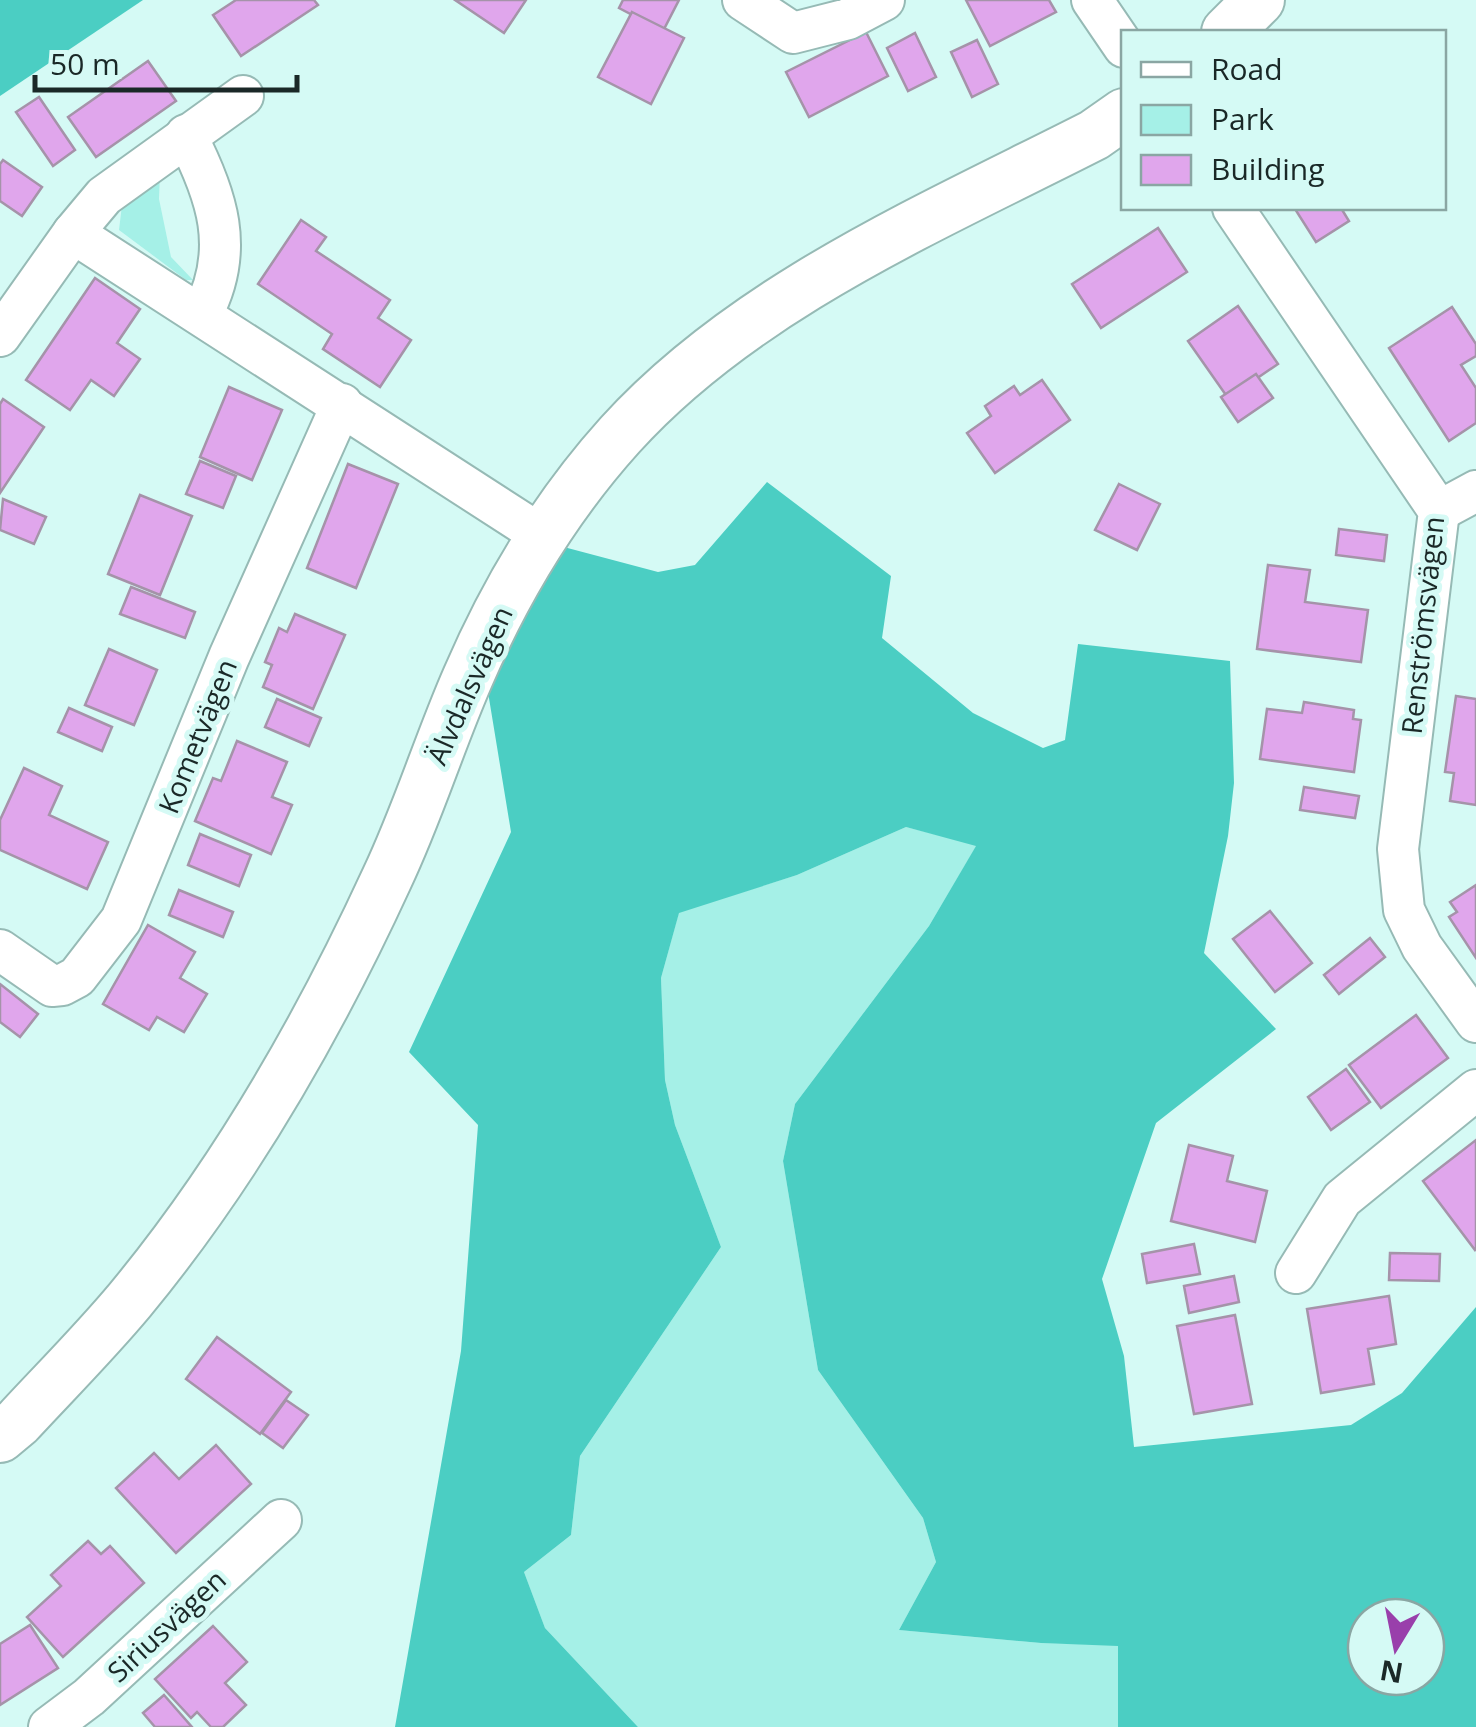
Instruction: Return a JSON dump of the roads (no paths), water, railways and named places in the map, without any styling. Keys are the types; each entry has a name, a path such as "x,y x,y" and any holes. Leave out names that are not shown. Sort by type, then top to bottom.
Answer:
{"street":[{"path":"742,0 793,33 848,19 884,0"},
{"path":"1092,0 1121,42"},
{"path":"1229,30 1260,0"},
{"path":"0,336 104,196 242,96"},
{"name":"Älvdalsvägen","path":"0,1437 130,1300 236,1157 272,1099 388,877 469,674 541,535 620,436 690,366 801,288 1094,134 1121,116"},
{"path":"186,134 210,181 221,241 216,288 202,314"},
{"name":"Renströmsvägen","path":"1234,210 1439,511 1398,849 1404,910 1422,947 1476,1022"},
{"path":"73,233 541,535"},
{"name":"Kometvägen","path":"0,950 52,986 62,985 77,977 121,920 229,657 342,404"},
{"path":"1439,511 1476,491"},
{"path":"1296,1273 1342,1198 1476,1090"},
{"name":"Siriusvägen","path":"48,1727 89,1697 280,1520"}]}
